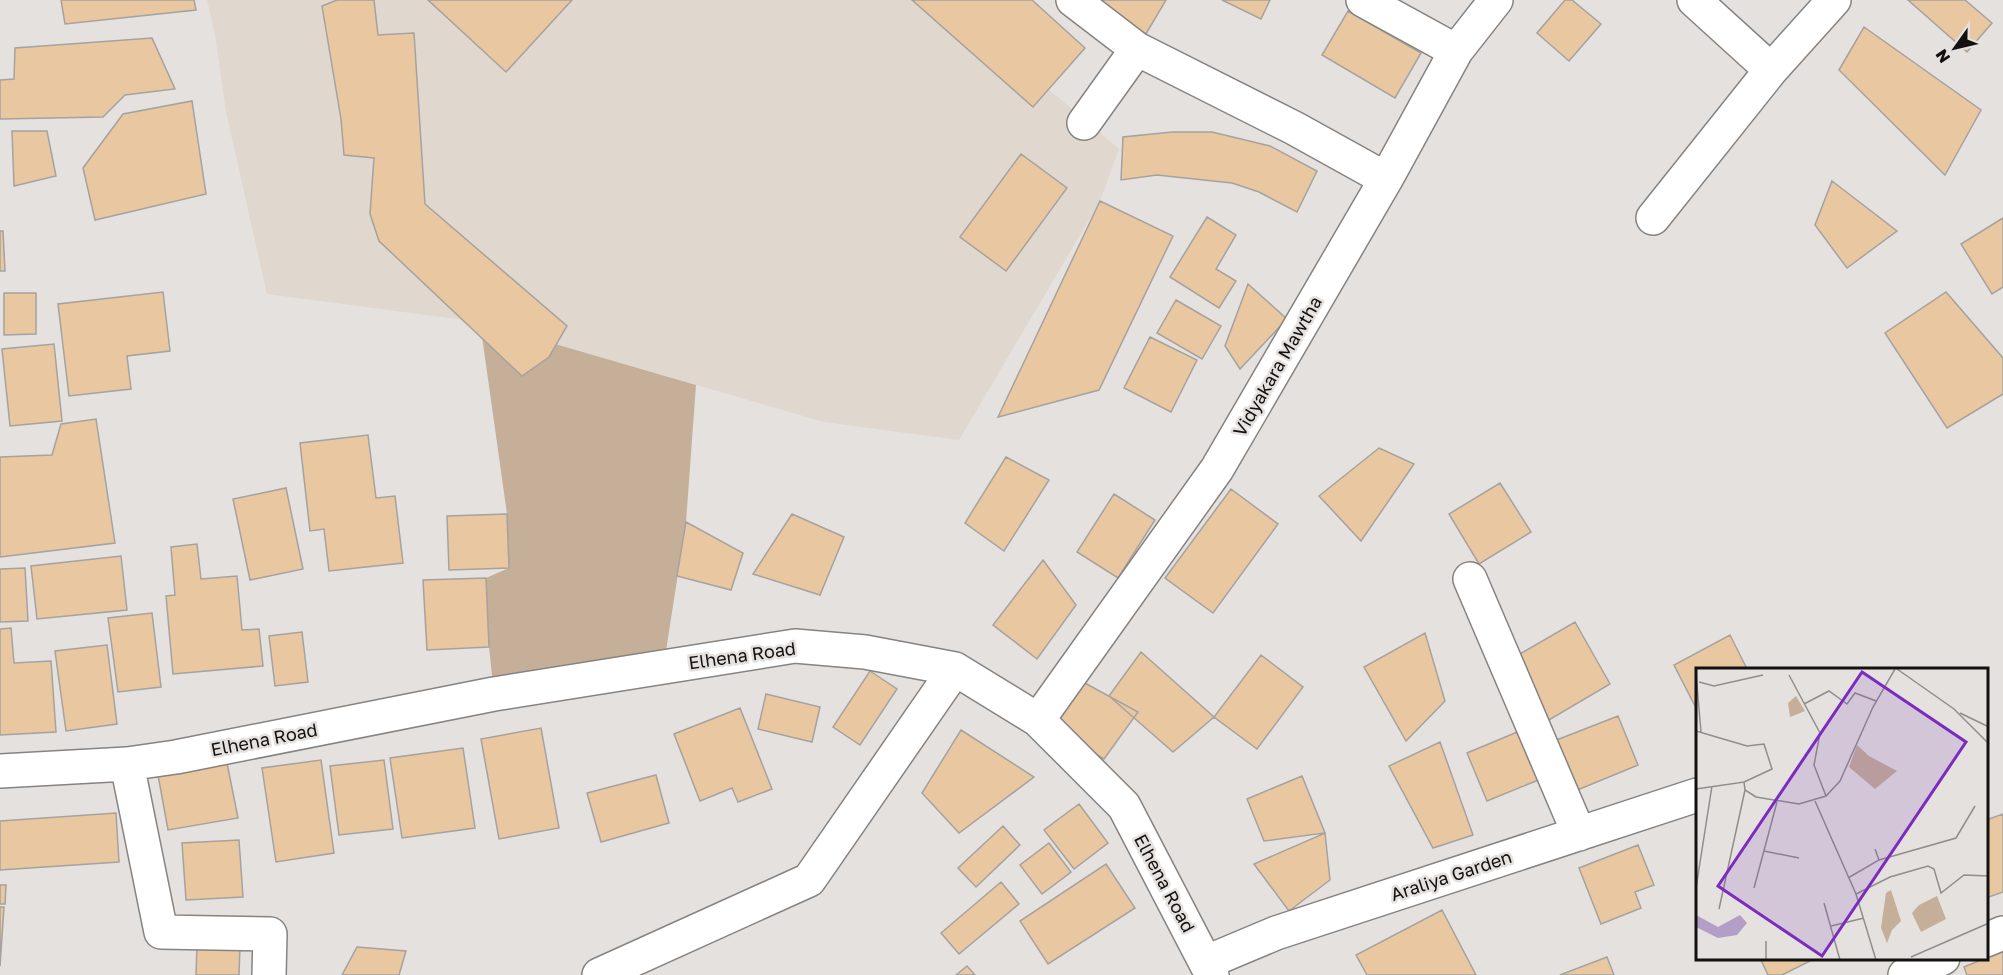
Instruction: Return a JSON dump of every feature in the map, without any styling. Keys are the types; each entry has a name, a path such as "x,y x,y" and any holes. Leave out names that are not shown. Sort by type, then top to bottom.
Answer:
{"street":[{"path":"1073,0 1137,50 1294,128 1386,178"},
{"path":"1363,0 1456,51"},
{"name":"Vidyakara Mawtha","path":"1038,720 1217,470 1386,178 1456,51 1496,0"},
{"path":"1694,0 1771,70"},
{"path":"1653,218 1771,70 1834,0"},
{"path":"1084,123 1137,50"},
{"path":"1470,579 1579,834"},
{"name":"Elhena Road","path":"0,771 127,764 176,757 494,694 795,646 865,652 955,669 1038,720 1124,806 1210,969"},
{"path":"598,975 808,880 955,669"},
{"path":"127,764 161,932 270,934 269,975"},
{"name":"Araliya Garden","path":"1210,969 1276,933 1696,795"},
{"path":"1988,939 2003,933"},
{"path":"1905,975 1939,960"}],"shaded area":[{"path":"207,0 943,0 1119,149 1100,201 959,440 824,422 480,322 267,294 226,112 215,34"},
{"path":"480,322 696,385 686,522 666,651 494,694 486,578 509,568 507,514"}],"building":[{"path":"61,0 194,0 196,10 65,24"},
{"path":"337,0 374,0 378,35 414,33 425,204 567,326 549,357 522,376 379,241 370,214 374,158 344,155 341,119 322,6"},
{"path":"428,0 572,0 506,72"},
{"path":"912,0 1032,0 1085,48 1033,107"},
{"path":"1079,0 1166,0 1137,49"},
{"path":"1222,0 1270,0 1261,19"},
{"path":"1565,0 1572,0 1601,24 1569,61 1537,33"},
{"path":"1908,0 1965,0 1992,23 1967,52"},
{"path":"1348,11 1421,53 1395,98 1322,55"},
{"path":"1864,27 1981,110 1945,175 1839,70"},
{"path":"152,38 175,89 125,95 103,117 0,119 0,80 14,79 15,48"},
{"path":"192,101 206,194 95,220 83,168 123,114"},
{"path":"12,131 47,131 56,176 14,186"},
{"path":"1172,132 1212,132 1270,146 1317,171 1297,212 1259,192 1232,183 1157,175 1121,180 1123,137"},
{"path":"1021,154 1067,188 1006,271 960,237"},
{"path":"1832,181 1897,231 1847,268 1815,225"},
{"path":"1100,201 1173,236 1099,390 998,417"},
{"path":"1207,217 1236,235 1216,269 1236,281 1219,308 1170,277"},
{"path":"2003,218 2003,287 1992,294 1961,244"},
{"path":"0,231 3,231 5,271 0,271"},
{"path":"1248,284 1287,319 1240,369 1225,346"},
{"path":"163,292 170,351 127,356 131,389 69,396 58,304"},
{"path":"1946,292 2003,358 2003,394 1947,428 1885,333"},
{"path":"4,293 36,293 36,334 4,335"},
{"path":"1176,300 1221,326 1202,359 1157,333"},
{"path":"1150,337 1197,360 1171,412 1124,388"},
{"path":"54,344 62,421 10,426 2,349"},
{"path":"96,419 115,543 0,557 0,457 52,455 61,424"},
{"path":"368,435 376,498 395,496 403,563 329,571 324,529 310,531 300,443"},
{"path":"1379,448 1414,464 1361,541 1319,496"},
{"path":"1006,457 1049,480 1004,551 965,523"},
{"path":"1500,483 1531,532 1479,564 1449,514"},
{"path":"286,488 303,569 250,580 233,499"},
{"path":"1231,489 1278,524 1213,613 1165,578"},
{"path":"1114,494 1155,520 1118,578 1077,552"},
{"path":"507,514 509,568 449,570 447,516"},
{"path":"792,514 844,537 820,595 753,574"},
{"path":"686,522 743,553 731,590 677,576"},
{"path":"197,544 201,579 237,576 242,630 259,629 263,666 173,674 166,596 175,595 171,547"},
{"path":"121,556 127,610 37,619 31,566"},
{"path":"1043,560 1076,605 1037,659 993,625"},
{"path":"25,568 28,621 0,622 0,569"},
{"path":"486,578 489,647 427,650 423,580"},
{"path":"152,613 161,687 118,692 108,618"},
{"path":"1575,622 1610,684 1549,720 1513,658"},
{"path":"11,628 14,663 51,661 56,732 0,735 0,629"},
{"path":"302,632 308,682 275,686 269,636"},
{"path":"1425,633 1445,701 1406,741 1364,667"},
{"path":"1730,635 1746,668 1696,668 1696,708 1674,665"},
{"path":"107,645 117,724 66,731 55,651"},
{"path":"1141,652 1214,717 1173,752 1109,696"},
{"path":"1261,655 1303,687 1257,749 1214,717"},
{"path":"870,671 897,689 860,745 833,727"},
{"path":"1083,682 1138,712 1104,759 1052,729"},
{"path":"766,694 820,707 812,742 758,729"},
{"path":"740,708 772,789 738,802 732,788 700,801 674,734"},
{"path":"1618,716 1638,765 1575,791 1554,741"},
{"path":"541,728 559,828 499,839 481,739"},
{"path":"1527,728 1548,776 1487,801 1467,753"},
{"path":"961,730 1034,777 959,833 922,793"},
{"path":"1440,742 1473,835 1433,848 1389,766"},
{"path":"463,748 475,828 402,838 390,758"},
{"path":"321,760 334,853 276,862 262,768"},
{"path":"384,760 393,829 339,835 330,766"},
{"path":"227,763 238,818 168,830 158,775"},
{"path":"656,775 669,823 601,842 587,793"},
{"path":"1302,776 1325,833 1264,841 1247,799"},
{"path":"1079,804 1108,843 1074,869 1044,830"},
{"path":"116,813 119,862 0,870 0,821"},
{"path":"2003,814 2003,892 1988,897 1988,819"},
{"path":"1003,826 1020,845 976,887 958,868"},
{"path":"1325,833 1330,880 1289,911 1254,864"},
{"path":"239,840 243,897 186,900 182,843"},
{"path":"1049,843 1071,872 1042,894 1020,865"},
{"path":"1638,845 1654,885 1635,892 1641,908 1601,924 1579,868"},
{"path":"1106,864 1135,908 1048,964 1020,921"},
{"path":"1001,882 1019,904 959,954 941,933"},
{"path":"0,885 6,885 5,904 0,904"},
{"path":"0,907 4,907 0,966"},
{"path":"1442,910 1476,975 1367,975 1356,955"},
{"path":"197,944 240,946 239,975 196,975"},
{"path":"357,947 406,951 399,975 342,975"},
{"path":"2003,951 2003,975 1967,975 1964,967 1981,960 1988,960 1988,957"},
{"path":"1607,957 1614,975 1560,975"},
{"path":"1761,960 1812,960 1782,975 1768,975"},
{"path":"967,966 975,975 956,975"}]}
